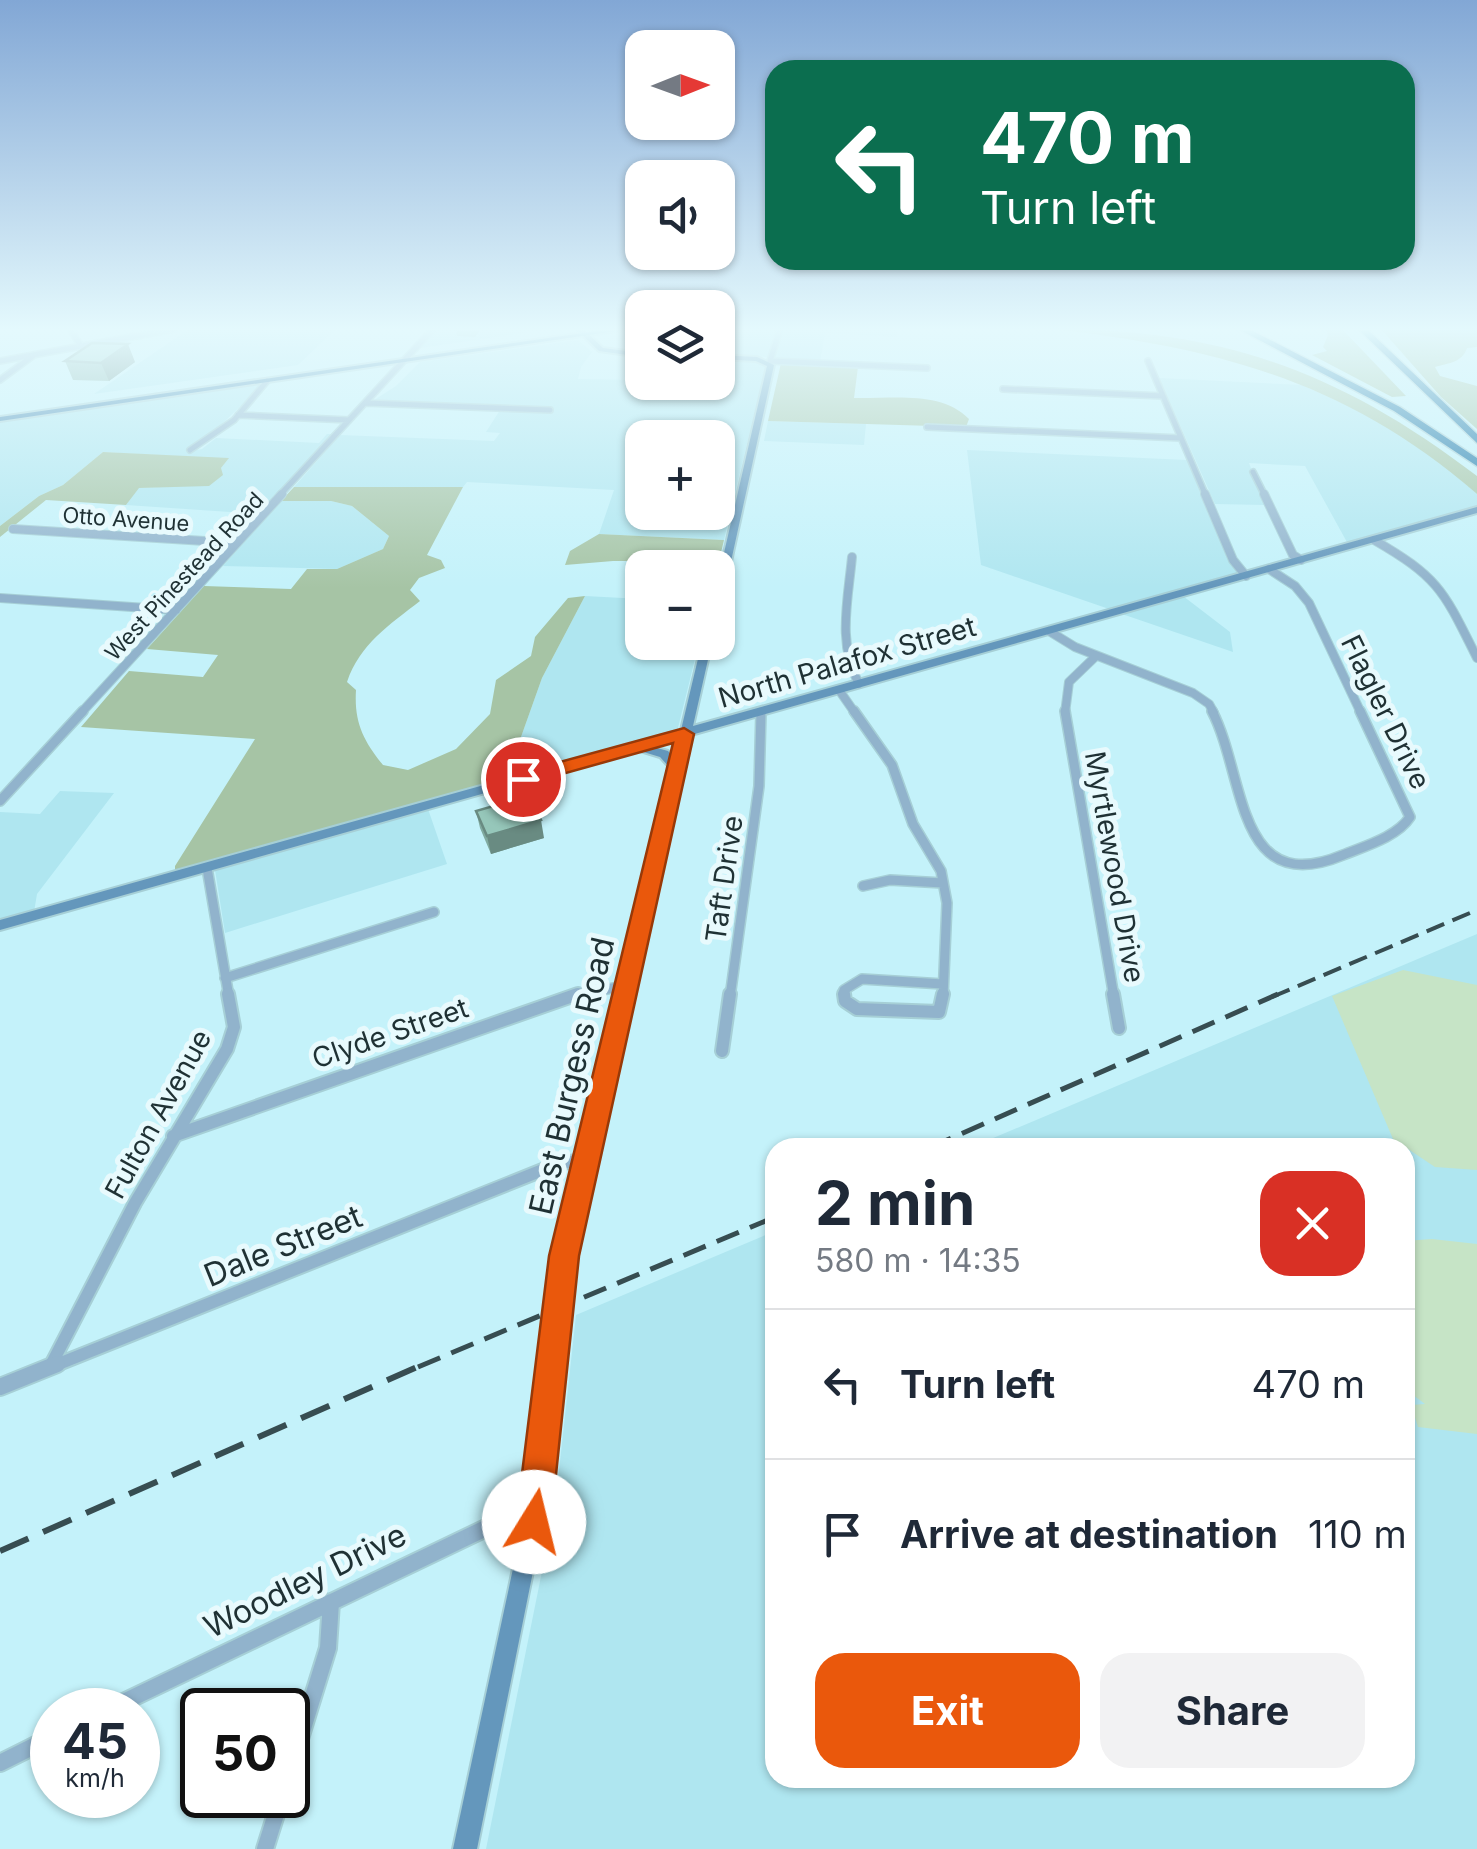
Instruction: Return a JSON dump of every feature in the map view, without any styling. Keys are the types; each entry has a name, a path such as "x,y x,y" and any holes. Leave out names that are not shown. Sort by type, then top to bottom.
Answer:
{"highway":[{"path":"1407,415 1477,463"},
{"path":"1451,415 1477,440"}],"main road":[{"path":"729,550 758,415"},
{"name":"North Palafox Street","path":"0,926 1477,510"},
{"name":"East Burgess Road","path":"465,1849 534,1522 556,1306 702,660"},
{"path":"636,747 664,754 676,768"}],"street":[{"path":"190,450 206,444 237,415"},
{"path":"262,415 349,420"},
{"name":"West Pinestead Road","path":"0,801 354,415"},
{"path":"1172,415 1233,560 1246,576"},
{"path":"928,427 1182,438"},
{"path":"1253,472 1293,555 1300,560"},
{"name":"Otto Avenue","path":"13,529 237,543"},
{"path":"1374,540 1411,561 1443,589 1477,658"},
{"path":"852,557 846,637 850,668 860,684"},
{"name":"Flagler Drive","path":"1049,631 1096,656 1193,693 1209,704 1259,847 1271,859 1290,866 1308,866 1403,828 1410,818 1309,603 1270,569"},
{"path":"0,598 176,610"},
{"name":"Myrtlewood Drive","path":"1096,656 1069,682 1063,698 1119,1028"},
{"path":"839,690 892,765 913,824 941,871 947,902 944,984 939,1012 857,1010 845,1001 844,990 862,979 944,984"},
{"name":"Taft Drive","path":"722,1051 759,786 761,712"},
{"name":"Fulton Avenue","path":"50,1368 172,1136 227,1049 234,1027 207,868"},
{"path":"863,886 890,880 943,882"},
{"path":"225,978 434,912"},
{"name":"Clyde Street","path":"172,1136 568,997 627,985"},
{"name":"Dale Street","path":"0,1386 560,1163 587,1160"},
{"name":"Woodley Drive","path":"153,1688 486,1528 534,1522"},
{"path":"310,1706 328,1648 331,1602"},
{"path":"0,1762 30,1748"},
{"path":"265,1849 275,1818"}],"shaded area":[{"path":"47,415 231,415 202,443 186,452 202,449 216,438 319,443 332,434 260,514 126,505 138,488 159,487 221,468 228,459 103,452 63,485 39,496 0,526 0,422"},
{"path":"497,415 754,415 735,494 735,420 625,420 625,530 726,530 724,540 599,534 614,490 467,482 463,487 294,487 340,435 494,441 500,433 486,432"},
{"path":"1176,415 1368,415 1433,456 1477,494 1477,508 1348,544 1305,466 1249,463 1265,505 1215,504"},
{"path":"768,421 866,424 864,445 764,441"},
{"path":"967,450 1187,460 1228,560 1239,575 1112,610 981,565"},
{"path":"281,501 331,501 352,506 389,536 383,549 337,569 223,566"},
{"path":"585,596 625,598 625,660 695,660 677,732 529,774 516,751 542,678"},
{"path":"1183,596 1230,632 1233,652 1122,614"},
{"path":"60,791 114,793 37,894 34,912 0,921 0,812 40,814"},
{"path":"428,809 447,864 225,933 215,870"},
{"path":"1477,934 1477,1849 486,1849 555,1507 576,1315 765,1235 765,1788 1415,1788 1415,1138 993,1138"}],"green space":[{"path":"769,415 964,415 969,419 966,427 768,421"},
{"path":"1363,415 1387,415 1427,440 1477,476 1477,494 1429,456"},
{"path":"1462,415 1477,415 1477,429"},
{"path":"103,452 229,458 221,468 223,475 209,486 139,488 126,505 46,500 0,537 0,526 39,496 63,485"},
{"path":"294,487 463,487 427,555 441,560 445,568 419,578 410,590 420,601 368,646 347,682 356,690 361,730 383,765 408,770 456,749 490,714 496,680 531,656 535,637 568,598 585,596 542,678 516,751 529,774 175,873 175,866 255,739 81,727 129,671 203,677 218,655 147,649 204,586 291,589 307,569 337,569 383,549 389,536 352,506 331,501 281,501"},
{"path":"599,534 724,540 722,550 625,550 625,561 565,565 570,551"},
{"path":"1403,970 1477,985 1477,1170 1435,1167 1415,1154 1415,1138 1393,1138 1332,996"},
{"path":"1415,1240 1477,1244 1477,1434 1418,1427 1415,1405 1425,1404 1415,1396"}],"building":[{"path":"528,796 541,820 487,836 476,811"}],"railway":[{"path":"1272,997 1477,910"},
{"path":"952,1138 1278,994"},
{"path":"418,1367 765,1221"},
{"path":"0,1551 424,1364"}],"route":[{"path":"523,779 684,734 564,1256 534,1522"}]}
